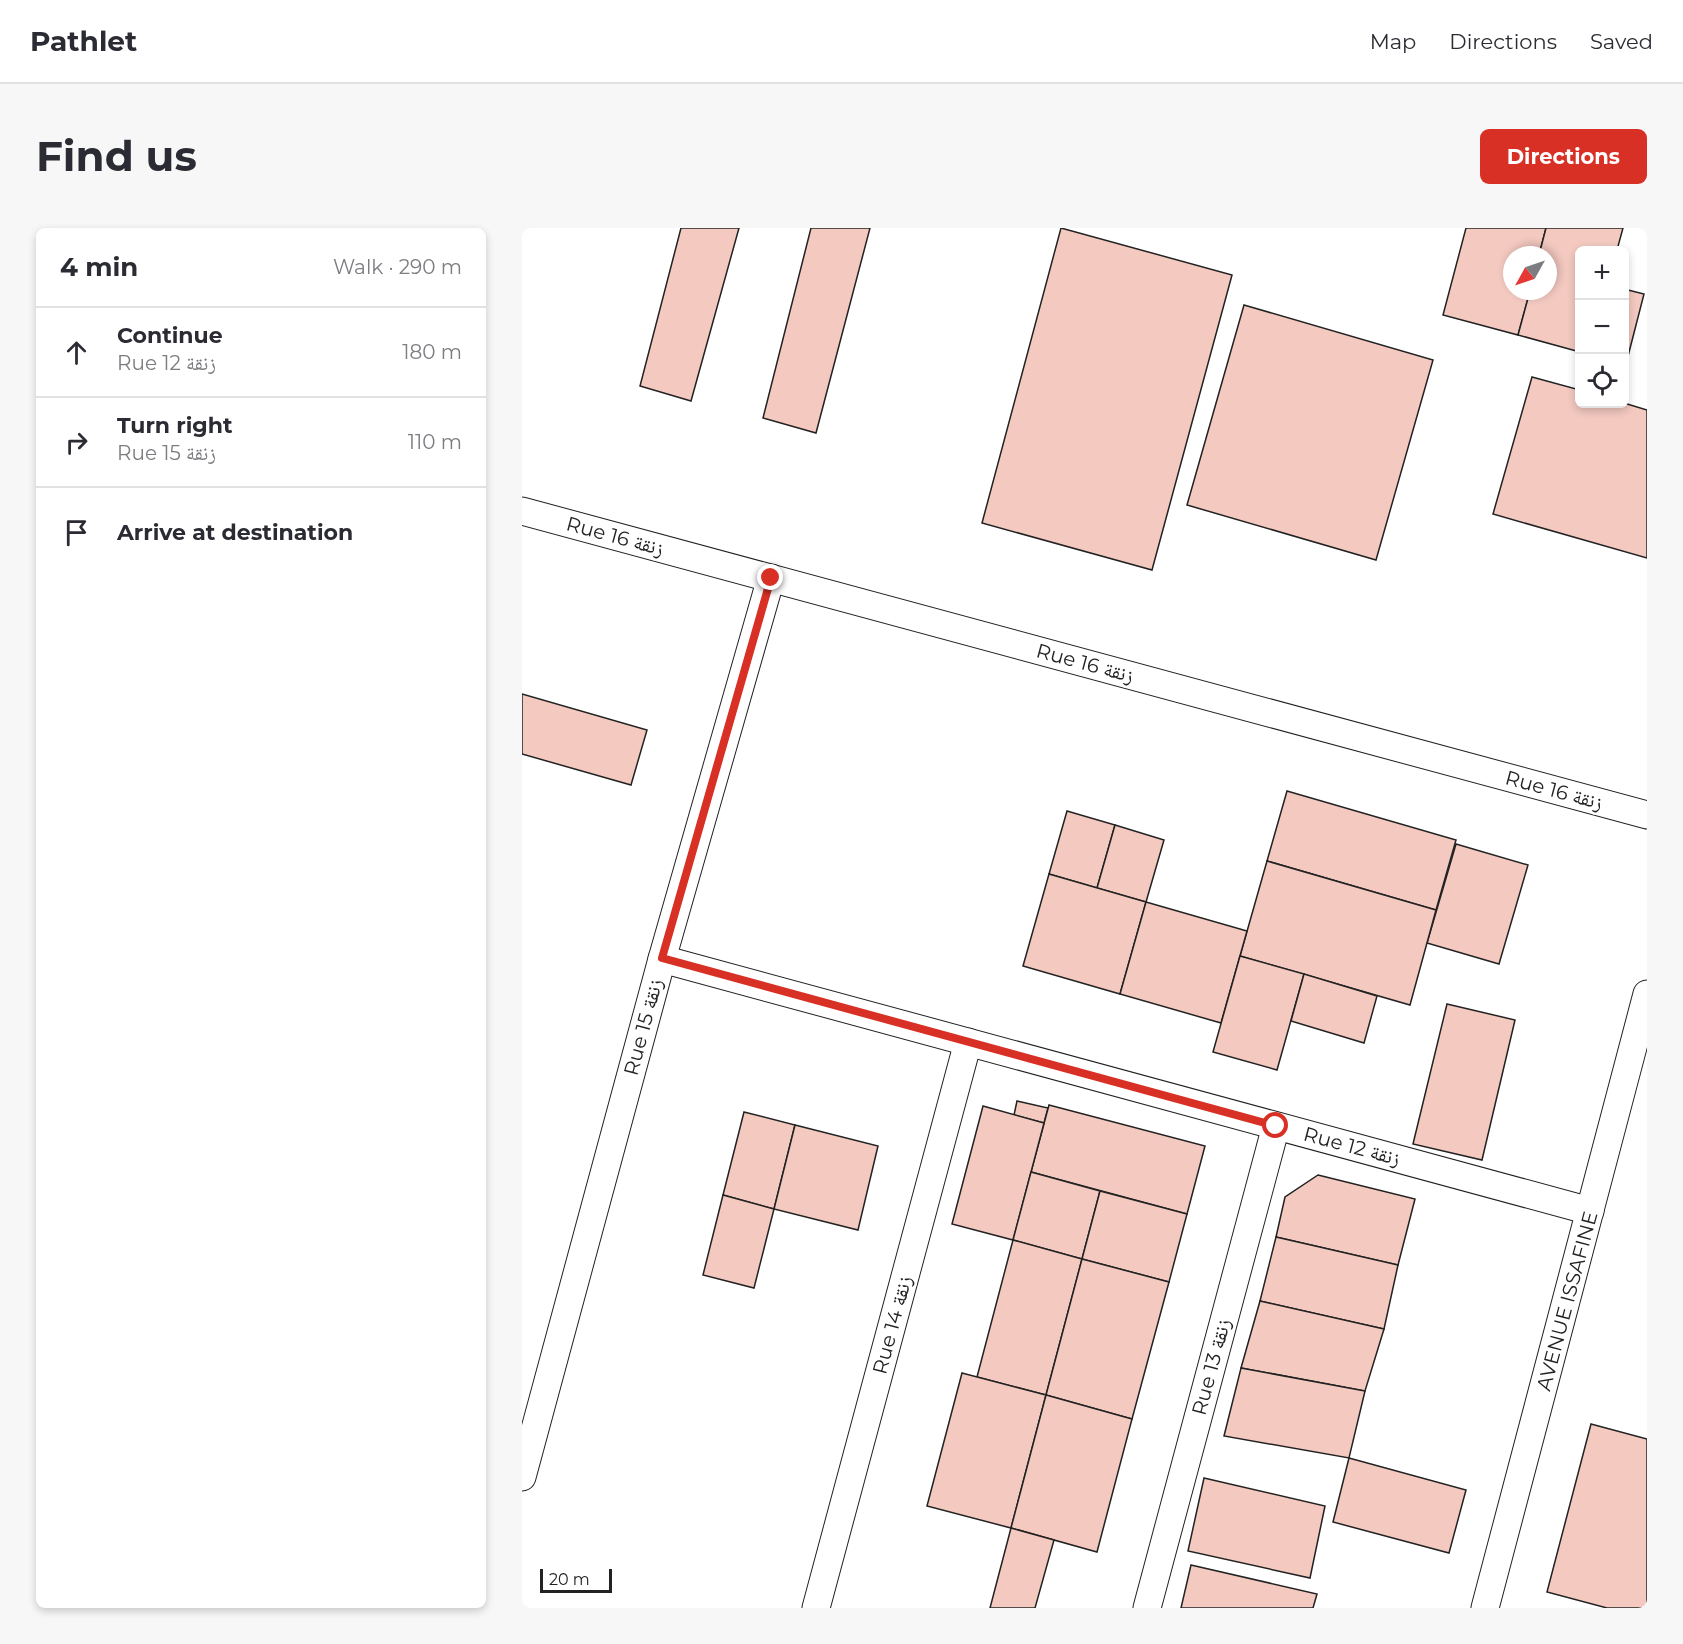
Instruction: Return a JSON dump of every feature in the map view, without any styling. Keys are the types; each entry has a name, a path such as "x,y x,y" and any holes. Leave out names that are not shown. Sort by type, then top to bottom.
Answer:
{"street":[{"name":"Rue 16 زنقة","path":"522,511 1647,815"},
{"name":"Rue 15 زنقة","path":"522,1477 662,958 771,578"},
{"name":"Rue 12 زنقة","path":"662,958 1590,1211"},
{"name":"AVENUE ISSAFINE","path":"1485,1608 1647,993"},
{"name":"Rue 14 زنقة","path":"816,1608 968,1042"},
{"name":"Rue 13 زنقة","path":"1146,1608 1276,1126"}],"building":[{"path":"681,228 739,228 691,401 640,386"},
{"path":"811,228 870,228 816,433 763,418"},
{"path":"1061,228 1232,275 1152,570 982,523"},
{"path":"1466,228 1546,228 1541,246 1503,246 1503,300 1528,300 1518,335 1443,315"},
{"path":"1546,228 1623,228 1618,246 1575,246 1575,351 1518,335 1528,300 1557,300 1557,246 1541,246"},
{"path":"1629,290 1644,294 1629,352"},
{"path":"1244,305 1433,360 1376,560 1187,505"},
{"path":"1532,377 1575,389 1575,408 1629,408 1629,405 1647,410 1647,558 1493,514"},
{"path":"522,694 647,730 631,785 522,754"},
{"path":"1287,791 1456,840 1436,910 1267,861"},
{"path":"1067,811 1115,825 1097,888 1049,874"},
{"path":"1115,825 1164,840 1146,902 1097,888"},
{"path":"1456,844 1528,865 1499,964 1427,943"},
{"path":"1267,861 1436,910 1410,1005 1240,956"},
{"path":"1049,874 1146,902 1120,994 1023,966"},
{"path":"1146,902 1247,931 1221,1023 1120,994"},
{"path":"1240,956 1304,974 1277,1070 1213,1052"},
{"path":"1304,974 1377,996 1364,1043 1291,1021"},
{"path":"1447,1004 1515,1020 1482,1160 1413,1144"},
{"path":"1017,1101 1048,1108 1044,1123 1014,1115"},
{"path":"1049,1105 1205,1146 1187,1214 1031,1172"},
{"path":"983,1106 1044,1123 1013,1240 952,1224"},
{"path":"744,1112 795,1125 774,1209 723,1195"},
{"path":"795,1125 878,1146 858,1230 774,1209"},
{"path":"1031,1172 1100,1191 1082,1259 1013,1240"},
{"path":"1318,1175 1415,1199 1398,1265 1276,1237 1285,1197"},
{"path":"1100,1191 1187,1214 1169,1282 1082,1259"},
{"path":"723,1195 774,1209 754,1288 703,1275"},
{"path":"1276,1237 1398,1265 1384,1329 1260,1301"},
{"path":"1013,1240 1082,1259 1046,1395 977,1377"},
{"path":"1082,1259 1169,1282 1132,1419 1046,1395"},
{"path":"1260,1301 1384,1329 1365,1391 1241,1368"},
{"path":"1241,1368 1365,1391 1349,1458 1224,1436"},
{"path":"962,1373 1046,1395 1011,1528 927,1506"},
{"path":"1046,1395 1132,1419 1097,1552 1011,1528"},
{"path":"1591,1424 1647,1439 1647,1608 1607,1608 1547,1592"},
{"path":"1349,1458 1466,1490 1449,1553 1333,1522"},
{"path":"1204,1478 1325,1506 1310,1578 1188,1551"},
{"path":"1011,1528 1054,1540 1035,1608 990,1608"},
{"path":"1191,1565 1317,1594 1313,1608 1181,1608"}],"route":[{"path":"771,578 662,958 1276,1126"}]}
